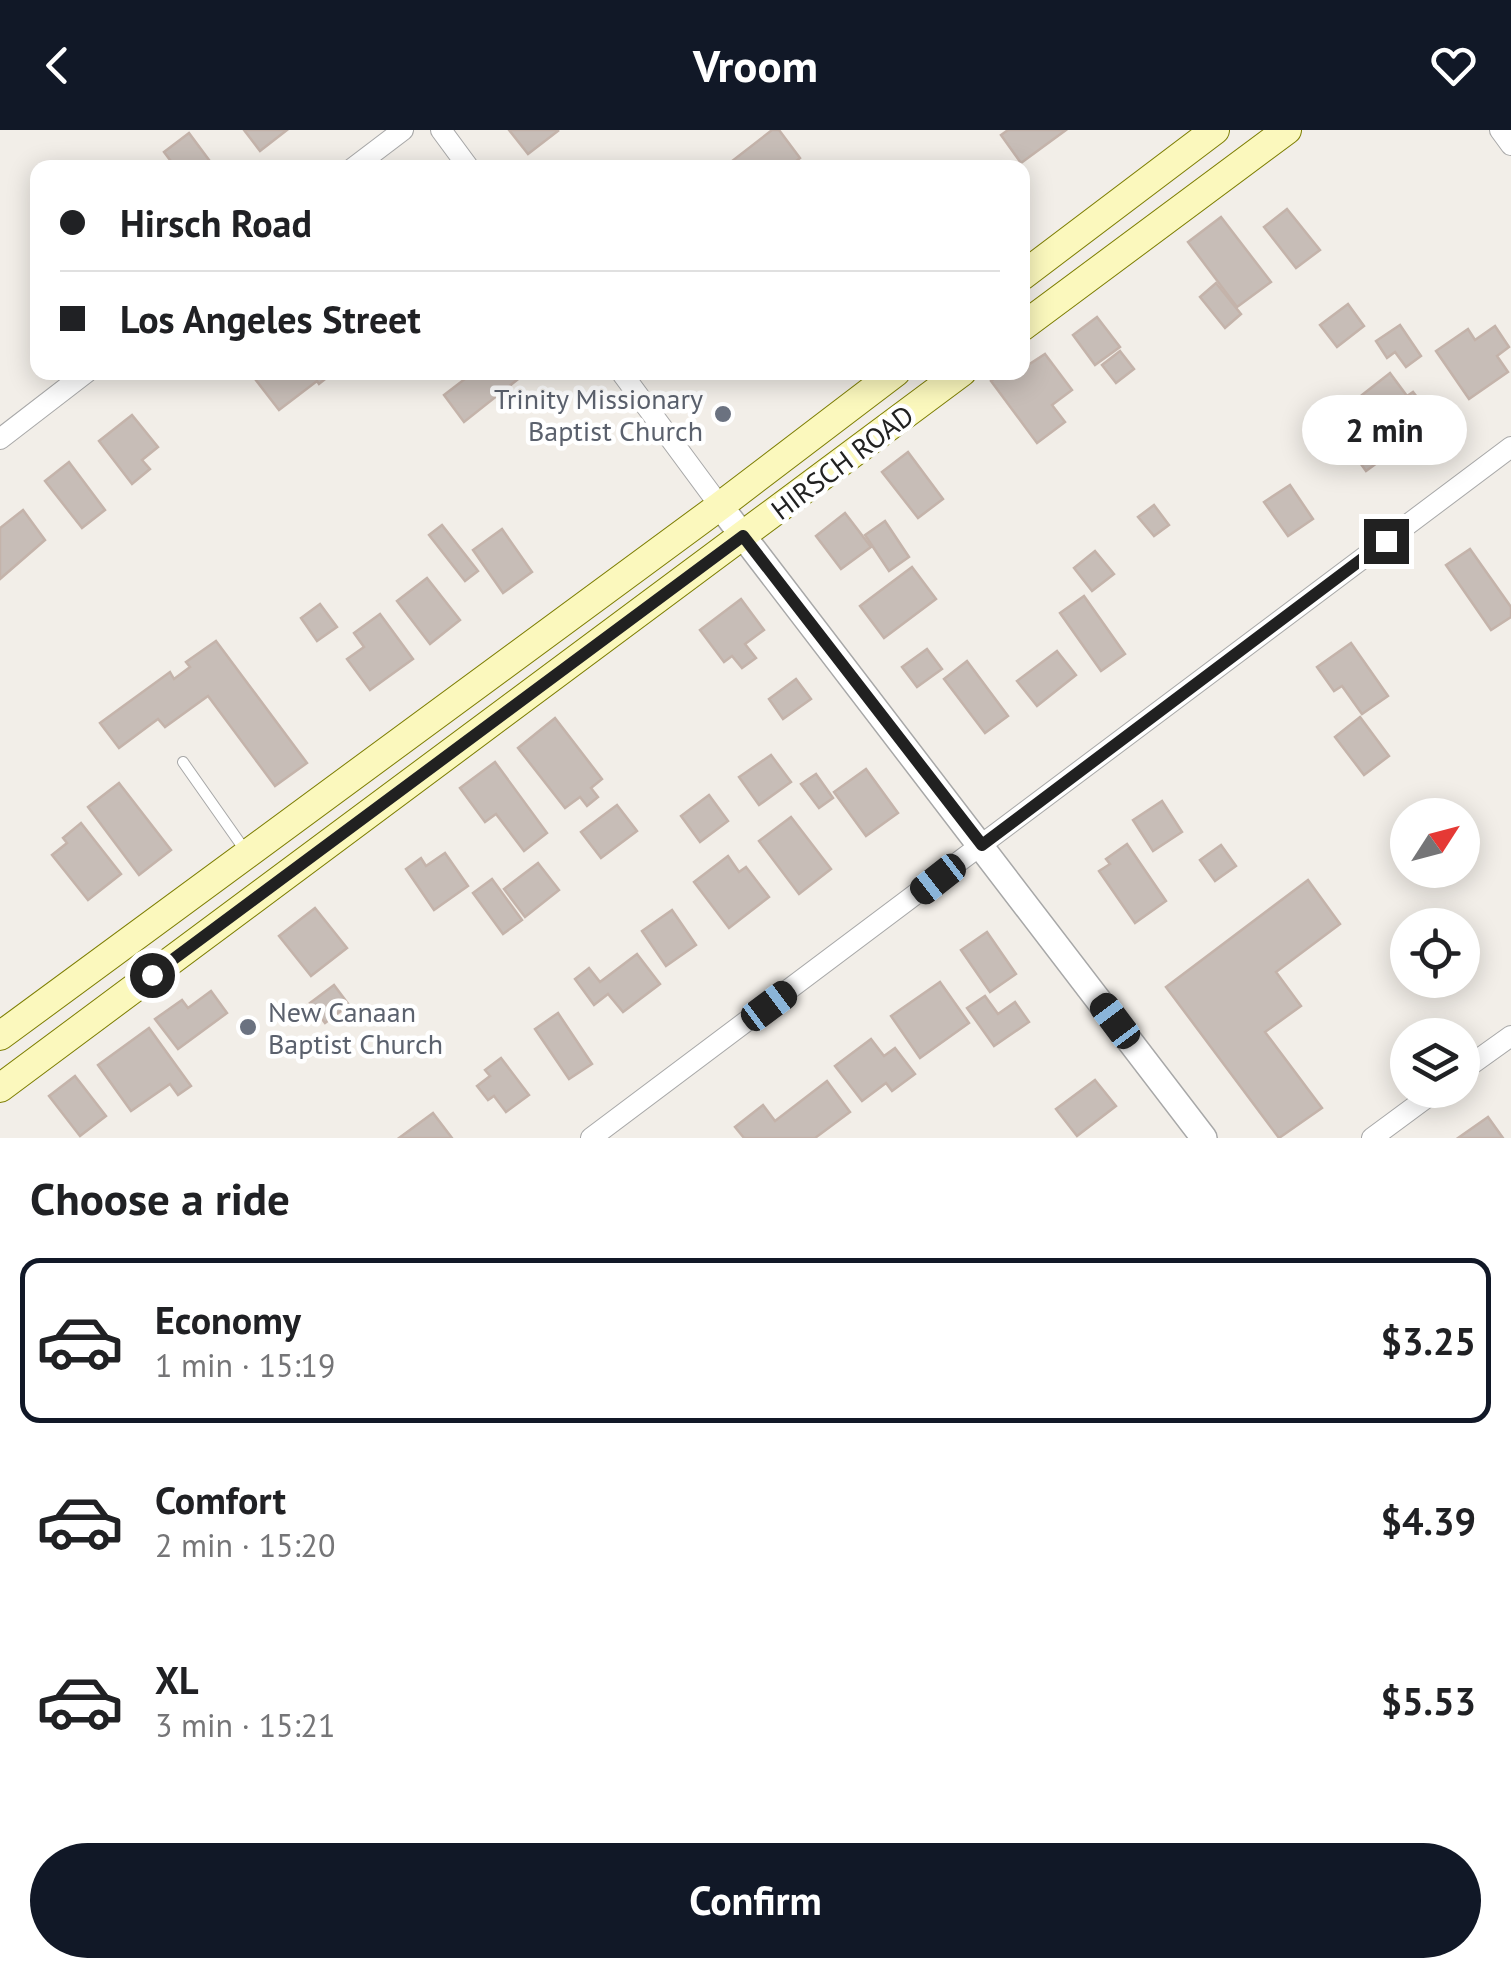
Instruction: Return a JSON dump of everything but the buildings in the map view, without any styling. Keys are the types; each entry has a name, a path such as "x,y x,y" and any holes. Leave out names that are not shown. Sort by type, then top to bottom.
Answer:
{"main road":[{"path":"1030,270 1216,130"},
{"path":"1030,321 1286,130"},
{"name":"HIRSCH ROAD","path":"0,1036 885,380"},
{"name":"HIRSCH ROAD","path":"0,1088 951,380"},
{"path":"128,942 152,975"}],"street":[{"path":"364,160 403,130"},
{"path":"441,130 463,160"},
{"path":"1500,130 1511,145"},
{"path":"0,439 77,380"},
{"path":"627,380 1204,1138"},
{"path":"591,1138 1511,448"},
{"path":"1480,1059 1511,1036"},
{"path":"1372,1138 1413,1108"}],"lane":[{"path":"183,762 247,854"}],"place":[{"name":"Trinity Missionary Baptist Church","path":"723,414"},
{"name":"New Canaan Baptist Church","path":"248,1027"}],"route":[{"path":"152,975 743,536 982,845 1386,541"}]}
